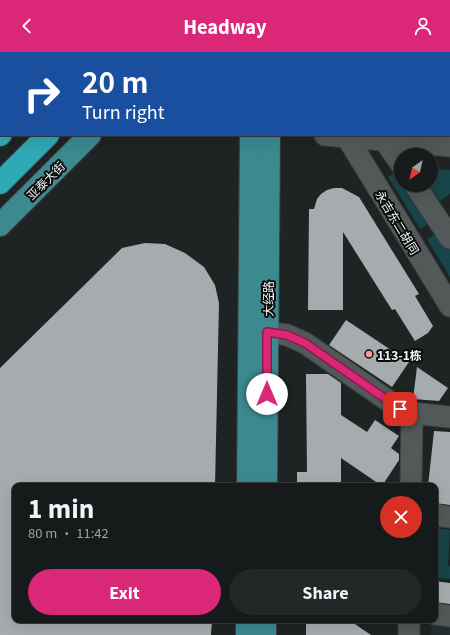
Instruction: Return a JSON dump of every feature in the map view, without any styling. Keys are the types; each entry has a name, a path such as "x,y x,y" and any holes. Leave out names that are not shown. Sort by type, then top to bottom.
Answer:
{"highway":[{"path":"0,183 47,136"}],"main road":[{"name":"亚泰大街","path":"0,225 89,136"},
{"name":"大经路","path":"248,483 251,136"},
{"name":"大经路","path":"266,483 269,136"},
{"path":"251,623 263,632"}],"street":[{"path":"336,136 392,139 450,146"},
{"name":"永吉东二胡同","path":"347,137 450,306"},
{"path":"420,192 450,238"},
{"path":"267,332 287,335 305,343 400,409 412,413 450,417"},
{"path":"411,483 412,413"},
{"path":"438,515 450,517"},
{"path":"438,614 450,616"},
{"path":"409,623 409,635"}],"shaded area":[{"path":"438,169 450,170 450,194 440,201 434,192 438,192"},
{"path":"394,173 394,187 388,177"},
{"path":"397,192 412,192 431,222 420,229"},
{"path":"438,232 450,250 450,277 427,239"},
{"path":"438,528 450,530 448,566 450,566 450,579 438,578"},
{"path":"432,625 450,627 450,635 431,635"}],"building":[{"path":"334,188 342,188 359,197 419,294 415,296 433,326 428,333 415,341 395,309 392,310 343,232 343,310 308,310 309,209 314,209 317,199 321,194"},
{"path":"145,243 165,244 185,253 204,267 215,285 219,303 215,483 12,483 12,623 212,623 211,635 0,635 0,368 122,248"},
{"name":"113-1栋","path":"346,320 409,362 392,387 329,345"},
{"path":"417,367 448,388 439,401 413,399"},
{"path":"306,374 328,374 341,383 341,415 367,432 375,420 399,436 391,448 399,454 399,460 384,483 378,483 341,458 341,483 297,483 297,472 307,472"},
{"path":"434,431 450,432 450,505 438,503 438,483 428,483"},
{"path":"438,581 450,583 450,604 438,602"},
{"path":"306,623 353,623 371,635 306,635"}],"place":[{"name":"113-1栋","path":"369,354"}],"route":[{"path":"267,394 267,332 297,338 400,409"}]}
